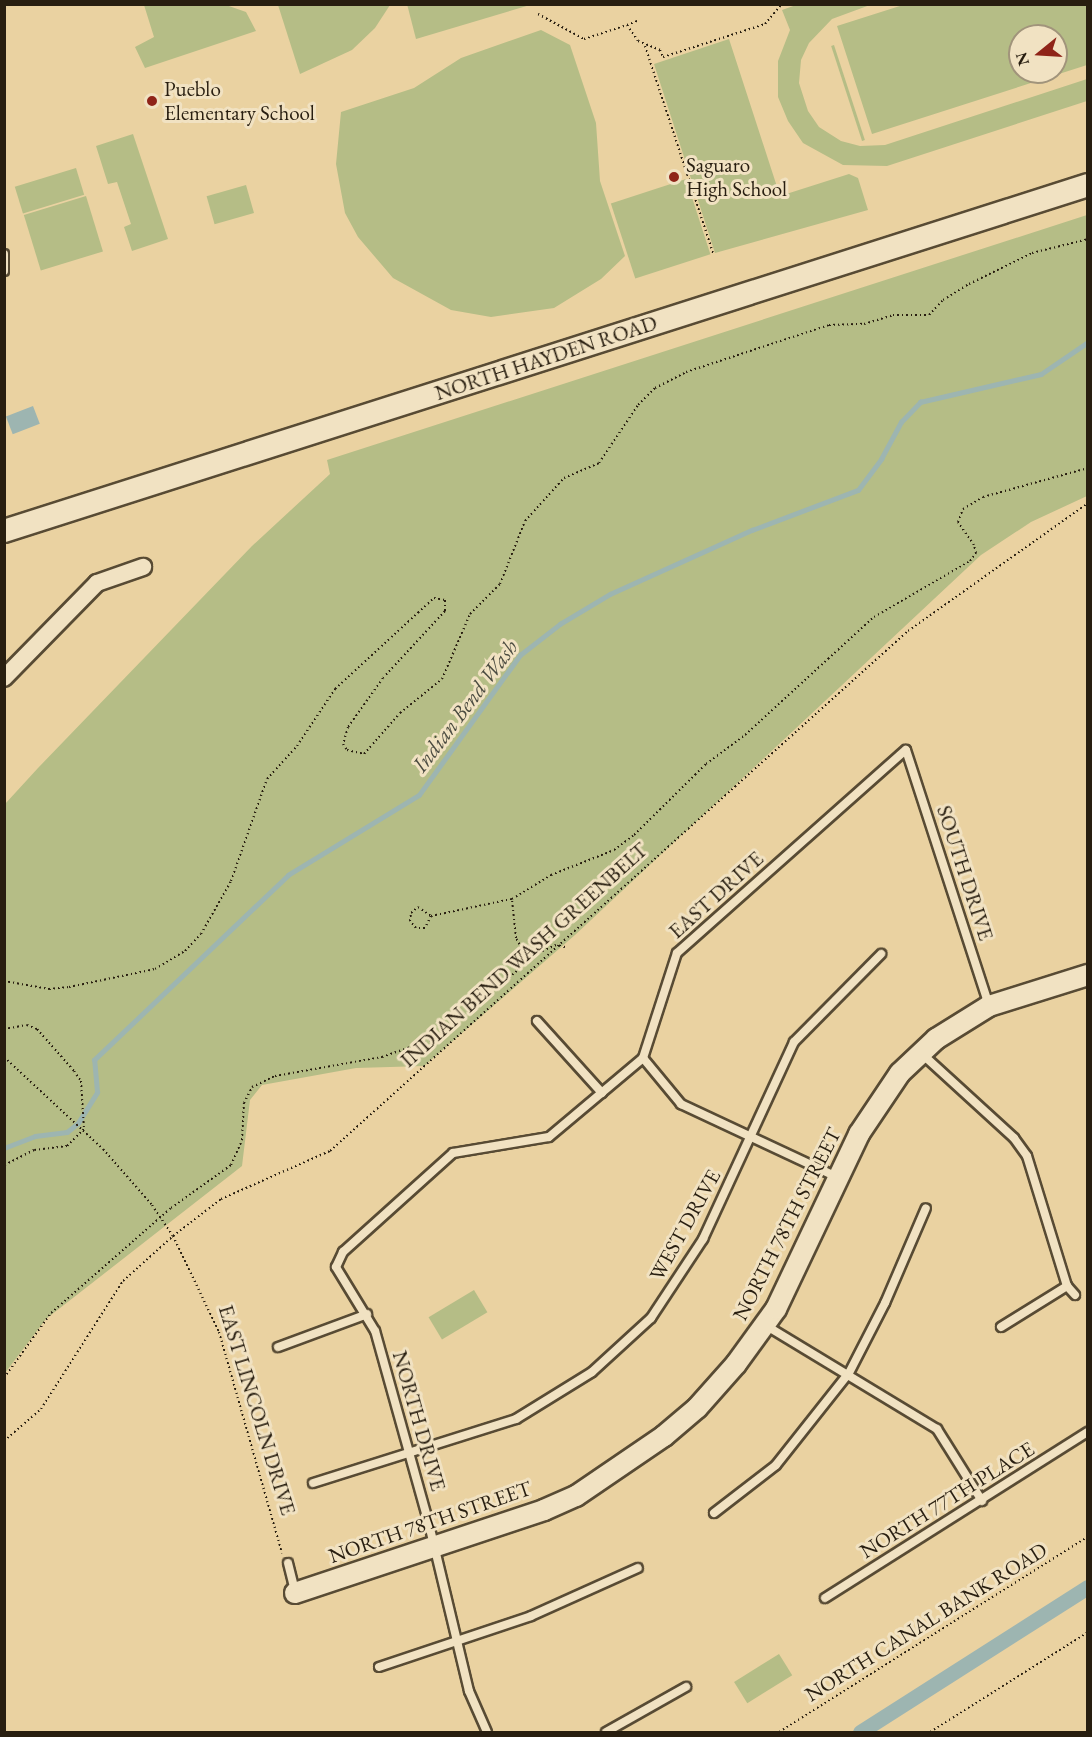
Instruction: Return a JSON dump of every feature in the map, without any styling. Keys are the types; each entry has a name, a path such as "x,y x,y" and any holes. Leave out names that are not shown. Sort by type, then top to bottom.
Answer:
{"main road":[{"name":"NORTH HAYDEN ROAD","path":"4,531 1088,185"}],"street":[{"path":"4,678 10,666 97,583 143,567"},
{"name":"NORTH 78TH STREET","path":"296,1593 434,1549 555,1505 625,1465 697,1408 765,1325 837,1177 883,1094 921,1053 957,1024 989,1006 1088,975"}],"lane":[{"path":"4,254 4,271"},
{"name":"SOUTH DRIVE","path":"906,750 989,1006"},
{"name":"EAST DRIVE","path":"643,1058 677,952 906,750"},
{"name":"WEST DRIVE","path":"313,1483 516,1419 592,1372 651,1318 703,1239 794,1041 881,954"},
{"path":"537,1021 602,1093 643,1058 681,1104 837,1177"},
{"path":"921,1053 1014,1138 1027,1156 1066,1286 1075,1295"},
{"name":"NORTH DRIVE","path":"487,1732 469,1691 409,1453 368,1314 340,1279 336,1267 343,1252 453,1153 549,1137 602,1093"},
{"path":"714,1514 776,1465 849,1373 885,1303 926,1208"},
{"path":"1001,1326 1066,1286"},
{"path":"278,1347 368,1314"},
{"path":"765,1325 849,1373 937,1429 982,1501"},
{"name":"NORTH 77TH PLACE","path":"825,1598 1088,1432"},
{"path":"288,1563 296,1593"},
{"path":"379,1667 531,1616 638,1568"},
{"path":"606,1732 687,1687"}],"path":[{"path":"645,46 660,50 663,57 765,24 782,4"},
{"path":"538,14 584,39 637,21"},
{"path":"627,25 645,46 713,253"},
{"path":"4,981 49,989 69,987 155,969 185,951 201,934 231,881 267,780 297,746 335,689 434,598 445,600 445,611 383,678 348,727 343,744 347,750 364,754 400,713 442,679 470,614 500,584 525,521 564,478 599,463 654,388 686,372 829,325 864,324 893,315 929,315 943,300 969,284 1032,253 1088,239"},
{"path":"431,916 425,928 416,928 410,921 411,913 417,907 431,916 512,899 551,875 584,865 627,840 706,764 745,735 874,617 970,561 976,553 974,545 958,522 963,509 983,497 1088,468"},
{"name":"INDIAN BEND WASH GREENBELT","path":"4,1441 41,1409 123,1281 173,1236 221,1199 330,1151 908,631 1088,503"},
{"path":"4,1378 51,1313 160,1218 231,1165 242,1140 246,1093 260,1080 323,1064 382,1057 436,1038 518,970 524,952 516,938 512,899"},
{"path":"524,952 538,953 558,945 565,947"},
{"path":"4,1029 27,1025 37,1029 74,1071 81,1082 84,1129 67,1146 34,1150 4,1165"},
{"name":"EAST LINCOLN DRIVE","path":"4,1057 84,1129 173,1236 219,1332 279,1550 288,1563"},
{"name":"NORTH CANAL BANK ROAD","path":"779,1732 1088,1536"},
{"path":"930,1732 1088,1632"}],"green space":[{"path":"278,4 390,5 375,28 352,50 300,74"},
{"path":"407,4 530,4 530,5 416,39"},
{"path":"799,4 870,5 832,19 809,43 801,60 799,83 808,111 819,127 841,141 860,146 885,145 1087,79 1087,101 887,166 843,165 803,143 788,121 778,97 778,61 790,30 782,10"},
{"path":"144,5 226,5 246,12 256,31 145,68 135,47 154,37"},
{"path":"903,5 1087,5 1087,65 1068,71 1068,24 1008,24 1008,84 1028,84 872,134 837,26"},
{"path":"541,30 570,45 596,123 600,181 625,256 601,279 554,308 491,317 451,310 393,278 358,237 345,213 336,164 341,112 414,88 461,58"},
{"path":"729,39 780,196 849,174 858,178 868,210 715,253 654,64"},
{"path":"834,45 865,140 862,141 831,46"},
{"path":"133,134 168,239 132,251 124,227 131,224 117,182 108,184 96,146"},
{"path":"76,168 84,195 23,213 15,187"},
{"path":"686,179 710,254 635,279 611,203"},
{"path":"246,185 254,213 215,224 207,196"},
{"path":"86,196 103,251 41,270 24,215"},
{"path":"1087,215 1087,496 1031,522 981,555 575,935 424,1066 356,1068 262,1085 250,1100 242,1166 46,1319 5,1373 5,804 38,768 252,546 330,474 327,460"},
{"path":"474,1290 487,1312 442,1340 429,1317"},
{"path":"779,1654 792,1675 747,1703 734,1682"}],"water":[{"path":"33,406 40,424 13,434 6,416"}],"waterway":[{"name":"Indian Bend Wash","path":"4,1148 35,1136 67,1132 78,1123 97,1092 94,1060 288,875 419,795 520,655 560,624 610,594 752,530 858,490 881,459 901,422 920,402 1041,374 1088,342"},
{"path":"860,1732 1088,1587"}],"place":[{"name":"Pueblo Elementary School","path":"152,101"},
{"name":"Saguaro High School","path":"674,177"}]}
